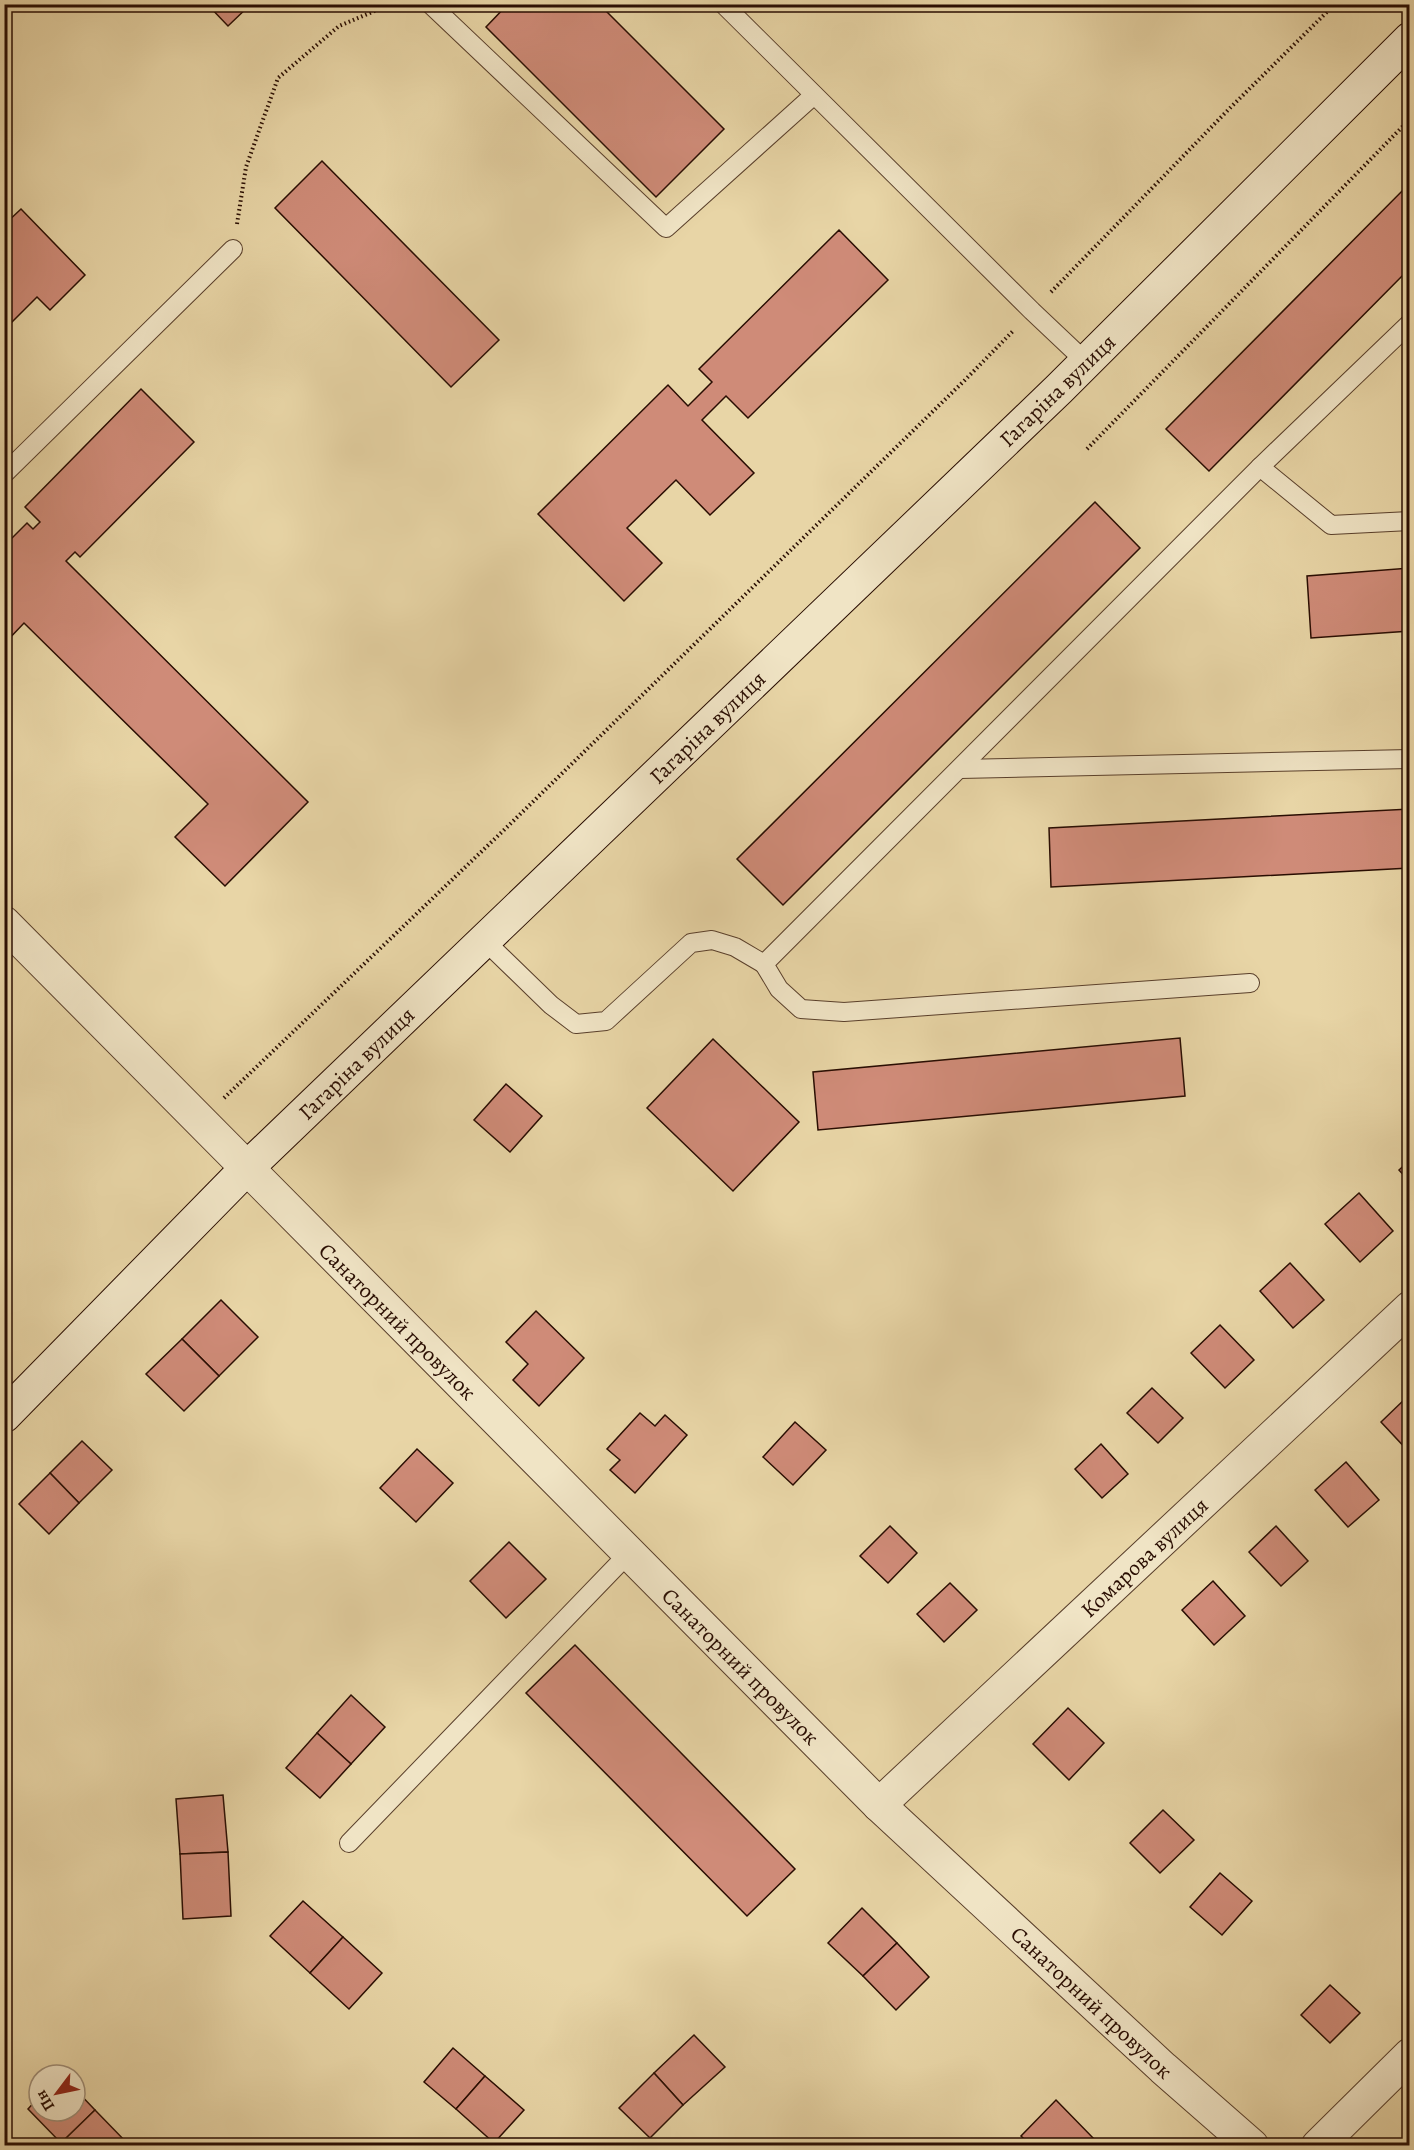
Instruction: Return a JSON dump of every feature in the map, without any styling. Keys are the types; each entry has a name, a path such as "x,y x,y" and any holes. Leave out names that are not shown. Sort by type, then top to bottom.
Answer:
{"street":[{"name":"Гагаріна вулиця","path":"4,1416 247,1168 1087,363 1410,39"},
{"name":"Санаторний провулок","path":"4,923 879,1805 1163,2068 1252,2145"},
{"name":"Комарова вулиця","path":"879,1805 1410,1308"},
{"path":"1318,2145 1410,2055"}],"lane":[{"path":"430,4 666,228 814,95"},
{"path":"723,4 1087,363"},
{"path":"4,474 233,249"},
{"path":"764,964 1260,467 1410,322"},
{"path":"1260,467 1331,525 1410,520"},
{"path":"960,769 1410,759"},
{"path":"484,940 551,1005 576,1024 606,1021 691,944 712,940 735,947 764,964 779,989 801,1009 844,1012 1250,982"},
{"path":"349,1843 629,1553"}],"path":[{"path":"233,249 246,167 278,78 339,26 391,4"},
{"path":"200,1121 512,822 956,389 1229,109 1335,4"},
{"path":"1087,449 1410,119"}],"building":[{"path":"207,4 251,4 228,26"},
{"path":"508,4 599,4 724,129 656,197 486,27"},
{"path":"322,161 499,340 451,387 275,208"},
{"path":"1410,183 1410,268 1209,471 1166,429"},
{"path":"21,209 85,275 50,310 37,297 4,330 4,225"},
{"path":"839,230 888,280 748,418 726,396 702,420 754,473 710,515 676,480 627,528 662,563 624,601 538,514 668,385 688,406 712,382 699,369"},
{"path":"141,389 194,442 80,557 75,552 66,561 308,802 225,886 175,837 208,804 24,623 4,644 4,546 27,523 33,529 40,522 25,507"},
{"path":"1095,502 1140,548 783,905 737,859"},
{"path":"1410,568 1410,631 1311,638 1307,576"},
{"path":"1410,809 1410,868 1051,887 1049,828"},
{"path":"1180,1038 1185,1096 818,1130 813,1072"},
{"path":"713,1039 799,1122 733,1191 647,1108"},
{"path":"506,1084 542,1116 510,1152 474,1120"},
{"path":"1410,1160 1410,1182 1399,1170"},
{"path":"1359,1193 1393,1231 1360,1262 1325,1224"},
{"path":"1290,1263 1324,1300 1293,1328 1260,1291"},
{"path":"221,1300 258,1337 219,1376 182,1339"},
{"path":"536,1311 584,1358 539,1406 513,1380 528,1364 506,1342"},
{"path":"1220,1325 1254,1360 1225,1388 1191,1353"},
{"path":"182,1339 219,1376 184,1411 146,1374"},
{"path":"1152,1388 1183,1418 1158,1443 1127,1413"},
{"path":"1407,1397 1410,1400 1410,1453 1381,1422"},
{"path":"640,1413 655,1426 665,1415 687,1435 635,1493 610,1470 620,1460 607,1449"},
{"path":"795,1422 826,1450 793,1485 763,1457"},
{"path":"82,1441 112,1470 79,1503 50,1473"},
{"path":"1101,1444 1128,1474 1102,1498 1075,1469"},
{"path":"417,1449 453,1483 416,1522 380,1488"},
{"path":"1346,1462 1379,1500 1348,1527 1315,1490"},
{"path":"50,1473 79,1503 49,1534 19,1504"},
{"path":"890,1526 917,1553 888,1583 860,1556"},
{"path":"1276,1526 1308,1561 1281,1586 1249,1552"},
{"path":"509,1542 546,1579 506,1618 470,1581"},
{"path":"1213,1581 1245,1616 1214,1645 1182,1610"},
{"path":"950,1583 977,1610 944,1642 917,1614"},
{"path":"575,1645 795,1869 747,1916 526,1693"},
{"path":"351,1695 385,1727 351,1764 317,1733"},
{"path":"1068,1708 1104,1743 1069,1780 1033,1744"},
{"path":"317,1733 351,1764 320,1798 286,1768"},
{"path":"223,1795 228,1852 180,1854 176,1799"},
{"path":"1163,1810 1194,1840 1160,1873 1130,1843"},
{"path":"228,1852 231,1916 183,1919 180,1854"},
{"path":"1220,1873 1252,1901 1222,1935 1190,1907"},
{"path":"303,1901 343,1937 310,1973 270,1936"},
{"path":"862,1908 897,1943 863,1976 828,1943"},
{"path":"343,1937 382,1973 349,2009 310,1973"},
{"path":"897,1943 929,1977 896,2010 863,1976"},
{"path":"1330,1985 1360,2013 1330,2043 1301,2015"},
{"path":"694,2035 725,2067 683,2105 654,2073"},
{"path":"453,2048 485,2076 456,2109 424,2082"},
{"path":"654,2073 683,2105 650,2138 619,2108"},
{"path":"485,2076 524,2110 494,2143 456,2109"},
{"path":"1056,2100 1097,2142 1094,2146 1031,2146 1021,2136"},
{"path":"87,2102 95,2110 87,2118"},
{"path":"95,2110 129,2145 64,2146 61,2143 82,2123 87,2123 87,2118"},
{"path":"42,2123 82,2123 61,2143"}]}
